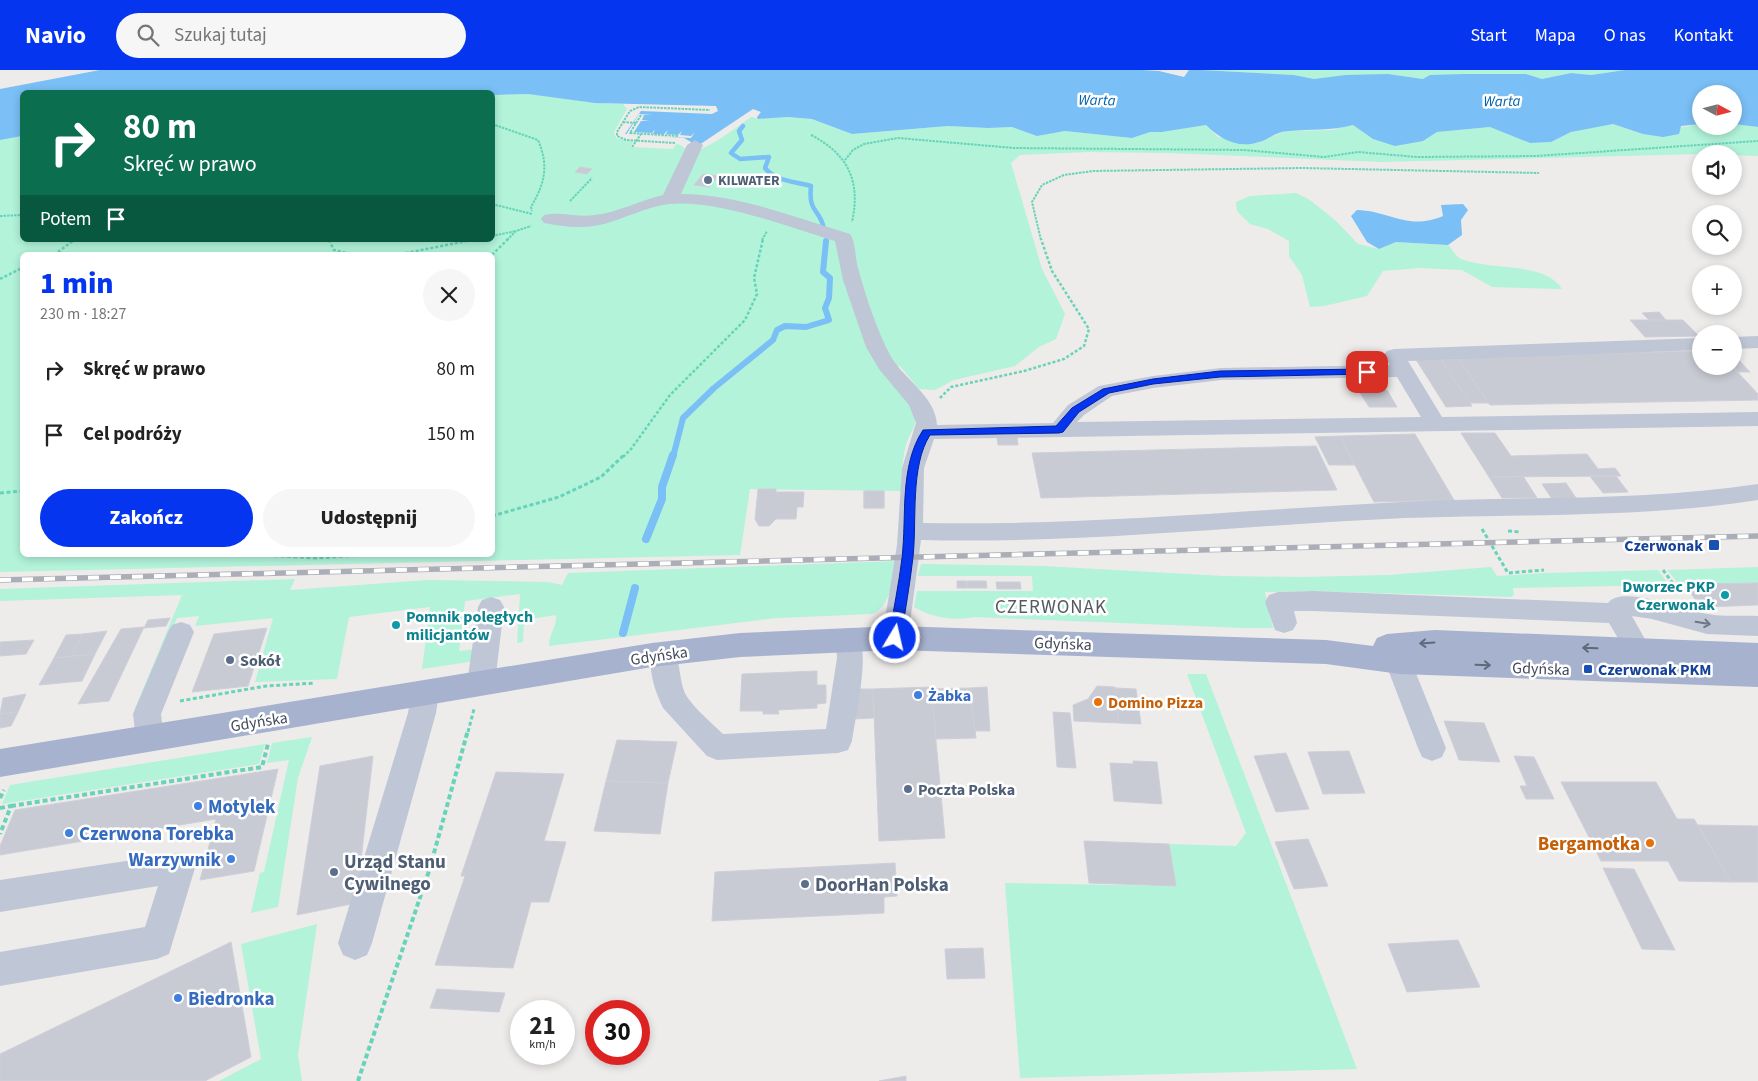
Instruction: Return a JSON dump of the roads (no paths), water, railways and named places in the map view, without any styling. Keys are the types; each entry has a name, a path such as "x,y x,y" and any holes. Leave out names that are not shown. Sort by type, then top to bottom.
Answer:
{"main road":[{"name":"Gdyńska","path":"0,763 425,693 474,698 664,654 740,645 849,638 1636,660 1758,655"},
{"name":"Gdyńska","path":"1636,660 1758,675"}],"street":[{"path":"670,198 687,142"},
{"path":"550,219 577,222 600,220 670,198 724,203 844,238 845,252 859,301 882,358 922,408 927,426 913,467 910,531 895,638"},
{"path":"1742,343 1758,342"},
{"path":"1435,423 1394,355 1692,344"},
{"path":"1059,430 1076,410 1106,391 1153,382 1220,374 1404,371"},
{"path":"927,426 1059,430 1758,419"},
{"path":"910,531 972,534 1109,528 1403,510 1661,504 1708,501 1758,492"},
{"path":"1284,622 1278,602 1400,604 1617,613"},
{"path":"1636,660 1617,613 1618,607 1630,605 1708,625 1758,626"},
{"path":"474,698 491,608"},
{"path":"150,739 147,714 181,632"},
{"path":"664,654 665,673 672,700 717,747 838,741 850,658 849,638"},
{"path":"1396,654 1432,748"},
{"path":"355,943 422,713 425,693"},
{"path":"0,896 179,868 157,942 0,970"}],"water":[{"name":"Warta","path":"100,70 1142,70 1159,71 1184,77 1189,70 1201,70 1294,75 1314,79 1346,75 1388,74 1423,79 1430,75 1526,74 1542,79 1571,73 1591,75 1625,70 1758,70 1758,127 1742,125 1742,85 1692,85 1692,125 1681,126 1679,134 1663,137 1643,134 1613,124 1571,132 1551,142 1530,143 1490,127 1437,132 1423,141 1395,146 1373,139 1353,125 1284,132 1251,144 1230,141 1217,135 1206,125 1150,132 1132,138 1065,131 1037,136 1012,127 948,126 852,134 812,119 788,117 758,119 757,117 761,112 753,109 699,145 691,145 691,142 684,138 625,134 641,111 712,114 718,111 716,106 595,103 528,94 495,95 495,90 20,90 20,136 0,140 0,89"},
{"path":"1463,204 1468,210 1461,220 1462,235 1448,245 1396,242 1379,249 1367,242 1351,216 1357,210 1369,211 1419,222 1443,216 1441,205"}],"waterway":[{"path":"743,126 739,131 742,140 731,153 740,159 769,157 765,168 769,173 780,179 811,186 811,202 820,217 824,229"},
{"path":"673,457 683,418 714,388 773,340 777,330 785,326 806,327 829,320 825,308 829,298 830,278 823,272 826,241"},
{"path":"646,539 662,499 662,487 673,455"},
{"path":"623,633 635,588"}],"railway":[{"path":"0,580 1758,536"}],"place":[{"name":"KILWATER","path":"708,180"},
{"name":"Czerwonak","path":"1714,545"},
{"name":"Dworzec PKP Czerwonak","path":"1725,595"},
{"name":"Pomnik poległych milicjantów","path":"396,625"},
{"name":"Sokół","path":"230,660"},
{"name":"Czerwonak PKM","path":"1588,669"},
{"name":"Żabka","path":"918,695"},
{"name":"Domino Pizza","path":"1098,702"},
{"name":"Poczta Polska","path":"908,789"},
{"name":"Motylek","path":"198,806"},
{"name":"Czerwona Torebka","path":"69,833"},
{"name":"Bergamotka","path":"1650,843"},
{"name":"Warzywnik","path":"231,859"},
{"name":"Urząd Stanu Cywilnego","path":"334,872"},
{"name":"DoorHan Polska","path":"805,884"},
{"name":"Biedronka","path":"178,998"}],"district":[{"name":"CZERWONAK","path":"1051,606"}]}
